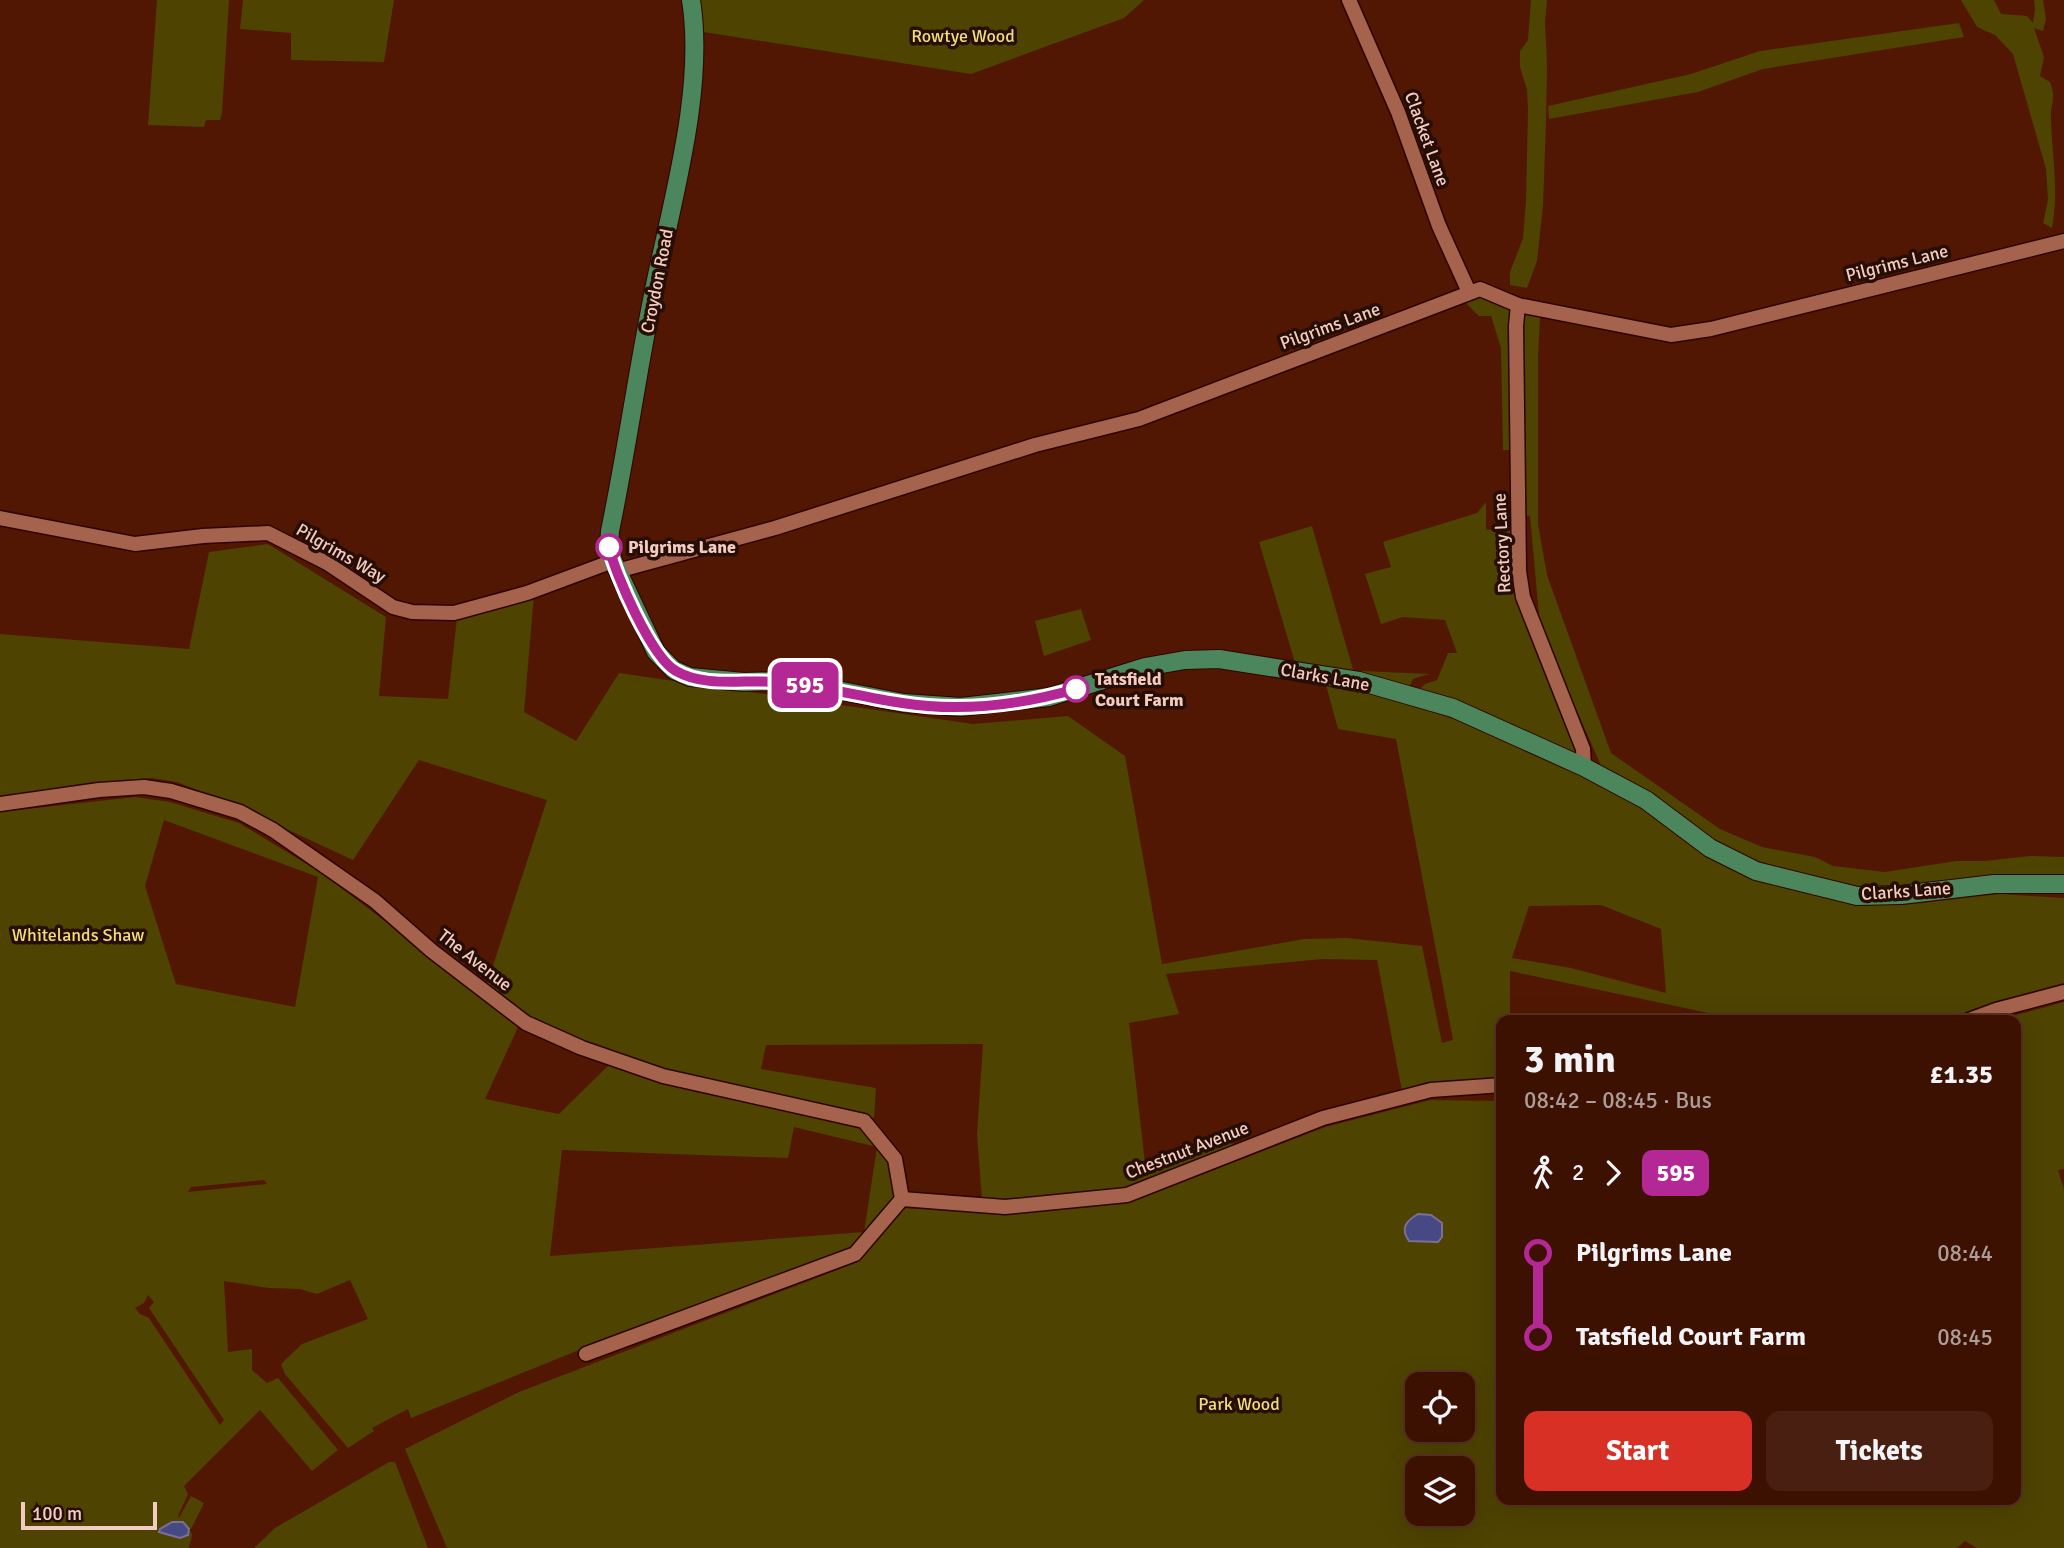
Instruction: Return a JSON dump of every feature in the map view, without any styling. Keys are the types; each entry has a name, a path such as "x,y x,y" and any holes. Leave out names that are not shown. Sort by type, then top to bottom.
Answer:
{"main road":[{"name":"Croydon Road","path":"615,566 609,547 610,531 689,113 695,44 691,0"},
{"name":"Clarks Lane","path":"615,566 656,652 674,670 690,677 744,682 774,681 827,688 904,704 961,707 1041,698 1145,667 1185,660 1219,659 1359,681 1453,708 1584,767 1646,800 1710,848 1756,871 1857,896 1994,884 2064,884"}],"street":[{"name":"Clacket Lane","path":"1349,0 1398,112 1438,226 1469,292"},
{"name":"Pilgrims Lane","path":"615,566 775,528 1035,445 1139,419 1480,289 1518,305 1671,335 1712,329 2064,241"},
{"name":"Rectory Lane","path":"1518,305 1519,572 1523,597 1583,749 1584,767"},
{"name":"Pilgrims Way","path":"0,518 135,544 203,536 268,533 327,563 393,607 412,612 454,613 615,566"},
{"name":"The Avenue","path":"0,804 99,790 144,787 171,791 240,812 273,830 375,901 432,951 526,1023 582,1048 663,1076 864,1121 895,1159 902,1199"},
{"path":"1982,1015 2064,992"},
{"name":"Chestnut Avenue","path":"902,1199 1005,1208 1127,1195 1323,1118 1431,1090 1496,1085"},
{"path":"586,1354 855,1254 902,1199"}],"green space":[{"path":"157,0 229,0 220,120 206,120 204,127 148,125"},
{"path":"243,0 394,0 384,62 291,60 291,33 240,29"},
{"name":"Rowtye Wood","path":"697,0 1144,0 1124,18 971,74 704,32"},
{"path":"1531,0 1547,0 1547,65 1543,206 1537,261 1527,288 1510,285 1510,272 1523,238 1526,201 1528,109 1527,90 1520,67 1520,51 1528,40"},
{"path":"1961,0 1994,0 2001,14 2027,16 2033,23 2034,0 2043,0 2046,19 2043,31 2034,28 2044,57 2040,76 2050,82 2053,93 2051,119 2055,201 2052,228 2043,223 2048,200 2046,169 2013,54 1995,35 1977,27"},
{"path":"1959,23 1964,37 1763,69 1698,92 1549,119 1548,106 1691,74 1760,51"},
{"path":"1491,297 1512,308 1512,450 1503,450 1501,348 1491,316 1479,316 1466,303 1477,298"},
{"path":"1523,313 1540,317 1538,524 1547,575 1611,753 1720,829 1762,847 1815,857 1833,866 1885,872 1956,861 2030,856 2064,857 2064,879 1863,891 1760,864 1711,839 1667,804 1602,768 1540,626 1530,516 1524,515"},
{"path":"1486,502 1486,530 1514,527 1521,608 1563,712 1578,759 1417,692 1425,684 1437,680 1448,653 1457,653 1445,620 1403,617 1381,624 1365,574 1391,567 1383,542 1477,513"},
{"path":"1312,526 1354,673 1363,671 1429,674 1413,679 1408,689 1296,666 1259,542"},
{"path":"268,544 386,617 379,696 448,699 457,618 534,594 524,712 576,741 619,673 973,724 1068,716 1125,756 1162,964 1304,939 1347,938 1422,946 1442,1043 1453,1040 1396,739 1338,729 1326,685 1378,695 1492,731 1641,804 1707,854 1855,902 1903,905 2000,894 2064,898 2064,983 1996,1001 1958,1015 1713,1014 1510,971 1510,1015 1496,1015 1496,1081 1426,1082 1402,1091 1377,960 1322,959 1166,974 1179,1014 1129,1023 1145,1163 1233,1142 1231,1150 1126,1189 1006,1202 982,1200 977,1135 983,1044 766,1045 761,1069 876,1088 874,1118 646,1068 532,1023 486,987 547,800 419,760 353,860 239,807 177,782 152,778 89,783 0,796 0,634 189,649 209,552","holes":["1601,905 1661,929 1666,993 1571,968 1512,958 1529,906"]},
{"path":"1081,609 1091,640 1044,656 1035,621"},
{"name":"Whitelands Shaw","path":"135,797 170,802 239,823 320,872 520,1023 485,1099 559,1114 611,1063 691,1091 861,1125 889,1159 897,1197 850,1249 626,1331 411,1418 408,1409 372,1428 374,1431 348,1448 285,1374 281,1364 302,1344 368,1319 350,1280 317,1294 300,1289 269,1288 224,1281 228,1352 252,1349 252,1370 267,1383 278,1378 338,1450 312,1471 260,1410 184,1486 188,1494 179,1518 191,1496 204,1503 191,1529 189,1528 192,1535 189,1548 0,1548 0,812","holes":["164,820 318,877 295,1007 176,984 145,886","794,1127 877,1147 864,1232 550,1256 562,1150 788,1158","264,1180 267,1184 188,1192 191,1187","148,1295 154,1302 149,1308 224,1420 220,1425 149,1318 135,1308 144,1303"]},
{"name":"Park Wood","path":"2064,1002 2064,1169 2058,1170 2064,1189 2064,1548 1977,1548 1965,1541 1957,1548 447,1548 405,1449 519,1392 858,1262 905,1208 1005,1214 1138,1199 1325,1127 1430,1100 1496,1101 1496,1505 2021,1505 2021,1015 2016,1015"},
{"path":"389,1462 395,1462 428,1548 254,1548 275,1528"}],"water":[{"path":"1418,1214 1431,1215 1442,1223 1442,1237 1438,1242 1409,1241 1405,1232 1406,1225"},
{"path":"172,1522 183,1522 189,1529 188,1535 180,1538 159,1532"}],"bus line":[{"name":"595","path":"609,547 617,571 656,652 680,674 702,679 774,681 927,706 988,706 1049,697 1076,689"}],"place":[{"name":"Pilgrims Lane","path":"609,547"},
{"name":"Tatsfield Court Farm","path":"1076,689"}]}
